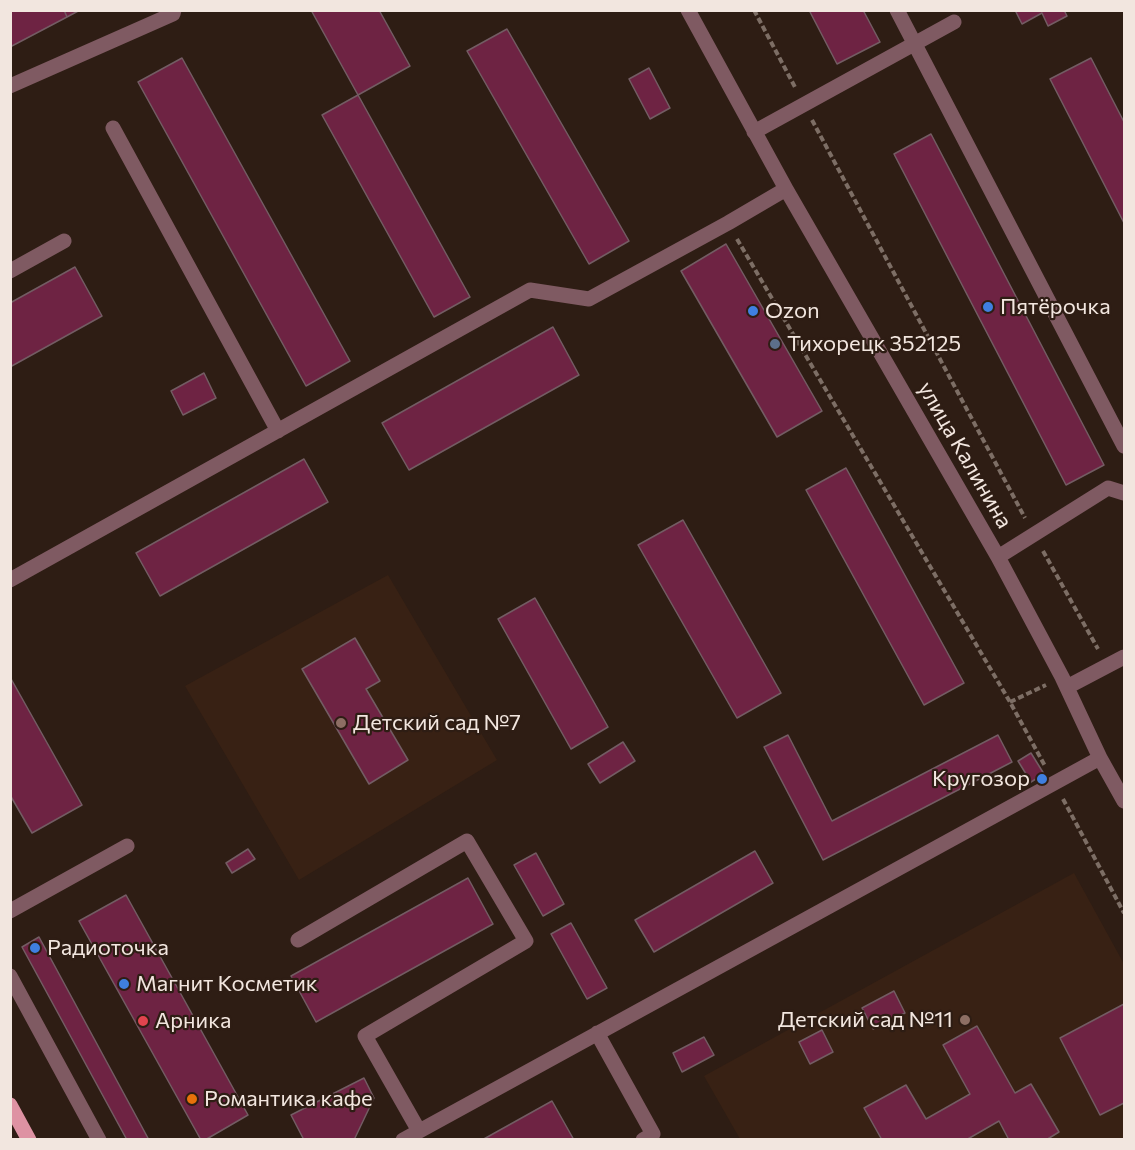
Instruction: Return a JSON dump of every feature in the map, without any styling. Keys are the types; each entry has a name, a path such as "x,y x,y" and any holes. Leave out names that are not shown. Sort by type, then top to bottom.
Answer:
{"main road":[{"path":"10,1105 29,1140"}],"street":[{"path":"10,86 173,14 174,10"},
{"name":"улица Калинина","path":"688,10 786,189 998,557 1067,687 1100,758 1122,792"},
{"path":"897,10 1125,446"},
{"path":"754,132 954,22"},
{"path":"113,128 278,431"},
{"path":"10,580 530,290 590,299 786,189"},
{"path":"10,271 64,241"},
{"path":"998,557 1108,488 1125,493"},
{"path":"1067,687 1125,657"},
{"path":"403,1140 1100,758"},
{"path":"298,940 468,841 526,941 365,1036 419,1131"},
{"path":"10,910 127,846"},
{"path":"10,976 99,1140"},
{"path":"597,1033 653,1134 643,1140"}],"path":[{"path":"754,10 1033,534 1102,655"},
{"path":"728,223 1010,702 1125,913"}],"shaded area":[{"name":"Детский сад №7","path":"388,575 497,760 299,880 185,686"},
{"name":"Детский сад №11","path":"1074,873 1124,964 1124,1139 740,1139 704,1076"}],"building":[{"path":"10,10 64,10 67,17 10,47"},
{"path":"64,10 80,10 67,17"},
{"path":"311,10 379,10 410,66 358,95"},
{"path":"809,10 863,10 880,42 837,64"},
{"path":"1015,10 1064,10 1067,16 1048,26 1042,13 1022,24"},
{"path":"507,29 629,241 589,264 467,51"},
{"path":"182,58 350,361 306,386 138,82"},
{"path":"1091,58 1124,122 1124,223 1050,79"},
{"path":"649,68 670,108 650,119 629,79"},
{"path":"358,95 470,297 434,317 322,115"},
{"path":"931,134 1104,465 1066,485 894,154"},
{"path":"726,244 822,411 777,437 681,271"},
{"path":"75,267 102,316 10,367 10,303"},
{"path":"553,327 579,375 409,470 382,423"},
{"path":"204,373 216,398 183,415 171,391"},
{"path":"304,459 328,502 160,596 136,553"},
{"path":"846,468 964,683 924,705 806,490"},
{"path":"683,520 781,693 737,718 638,545"},
{"path":"535,598 608,727 571,749 498,619"},
{"path":"355,638 380,681 366,689 408,760 369,784 302,669"},
{"path":"10,677 82,805 32,833 10,795"},
{"path":"788,735 832,821 998,735 1012,762 823,860 764,747"},
{"path":"623,742 635,761 600,783 588,764"},
{"path":"1031,753 1044,774 1031,782 1018,761"},
{"path":"248,849 255,859 232,873 226,863"},
{"path":"755,851 773,883 654,952 635,920"},
{"path":"536,853 564,904 543,916 514,865"},
{"path":"468,878 493,924 316,1022 291,976"},
{"path":"126,895 248,1115 205,1140 201,1140 79,921"},
{"path":"571,923 607,988 587,999 551,934"},
{"path":"39,937 149,1140 127,1140 22,947"},
{"path":"894,991 905,1013 873,1029 862,1008"},
{"path":"1124,1004 1124,1103 1100,1115 1060,1038"},
{"name":"Детский сад №11","path":"977,1026 1015,1093 1031,1084 1059,1132 1046,1140 1009,1140 999,1121 966,1140 882,1140 864,1108 906,1085 926,1119 970,1094 943,1045"},
{"path":"822,1030 833,1052 810,1064 799,1042"},
{"path":"704,1037 714,1055 682,1072 673,1053"},
{"path":"364,1078 374,1098 354,1140 304,1140 291,1115"},
{"path":"552,1101 574,1140 482,1140"}],"place":[{"name":"Пятёрочка","path":"988,307"},
{"name":"Ozon","path":"753,311"},
{"name":"Тихорецк 352125","path":"775,344"},
{"name":"Детский сад №7","path":"341,723"},
{"name":"Кругозор","path":"1042,779"},
{"name":"Радиоточка","path":"35,948"},
{"name":"Магнит Косметик","path":"124,984"},
{"name":"Детский сад №11","path":"965,1020"},
{"name":"Арника","path":"143,1021"},
{"name":"Романтика кафе","path":"192,1099"}]}
